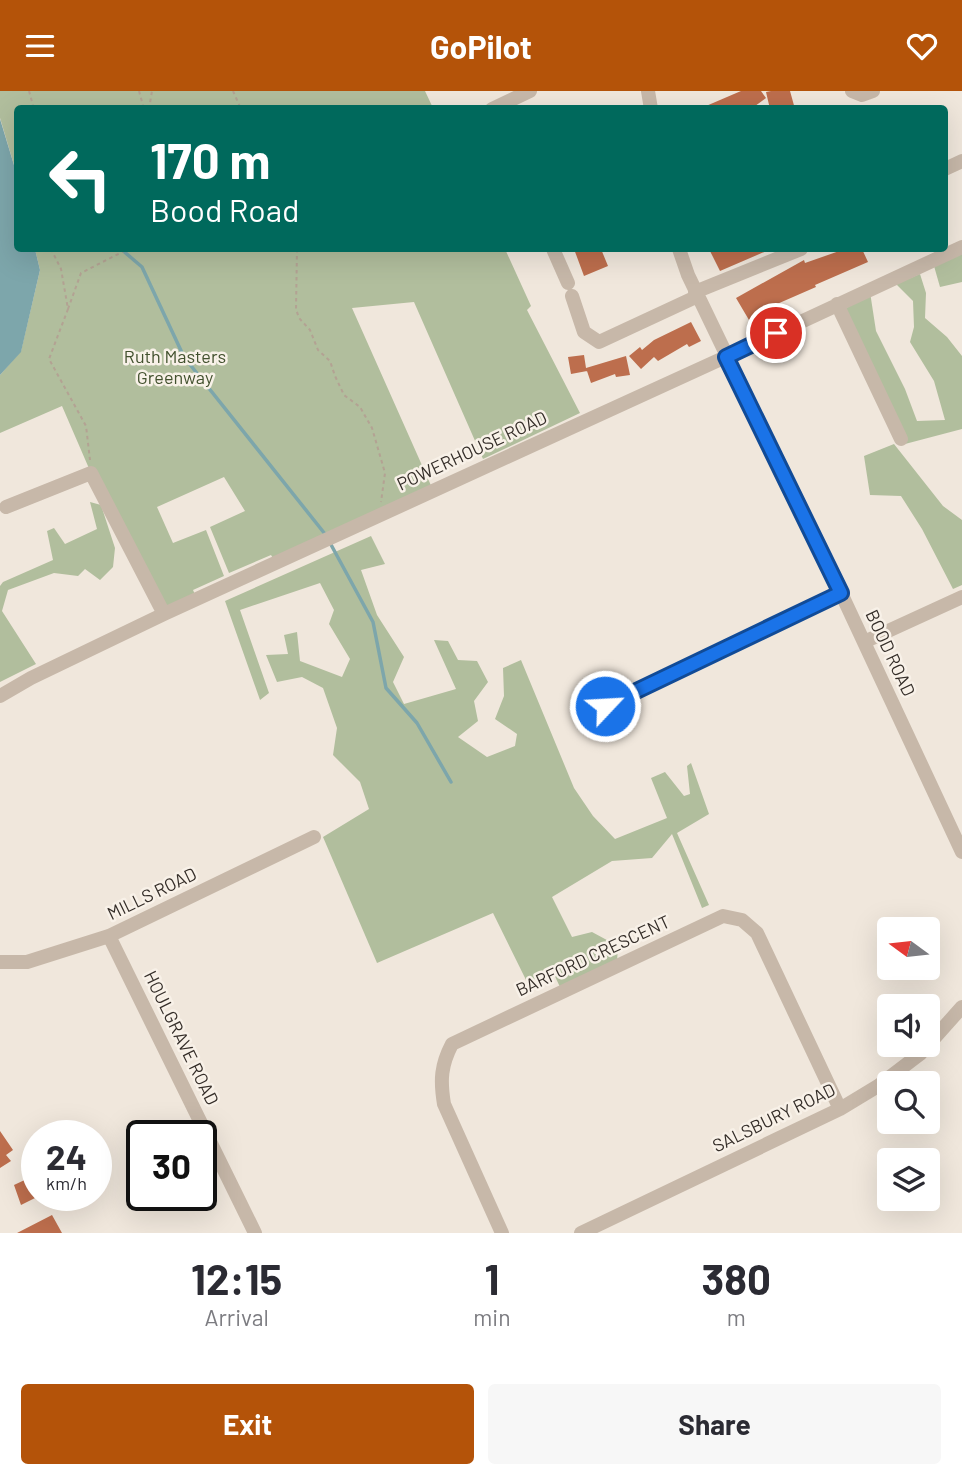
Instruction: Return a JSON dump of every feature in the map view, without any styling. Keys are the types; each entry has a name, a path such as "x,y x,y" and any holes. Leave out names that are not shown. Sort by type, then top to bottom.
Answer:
{"street":[{"path":"499,101 530,91"},
{"path":"852,91 862,95 873,91"},
{"name":"POWERHOUSE ROAD","path":"0,697 31,678 164,614 962,247"},
{"path":"554,252 584,332 599,342 696,294 794,252"},
{"name":"BOOD ROAD","path":"680,252 696,294 841,593 962,852"},
{"path":"837,304 901,439"},
{"path":"6,507 91,473 164,614"},
{"path":"605,706 841,593"},
{"path":"864,642 962,597"},
{"name":"MILLS ROAD","path":"0,962 27,962 109,936 314,837"},
{"name":"BARFORD CRESCENT","path":"502,1233 444,1104 440,1081 443,1061 452,1044 723,916 742,920 757,933 839,1109"},
{"name":"HOULGRAVE ROAD","path":"109,936 255,1233"},
{"name":"SALSBURY ROAD","path":"581,1233 839,1109 878,1086 920,1054 962,1007"}],"path":[{"path":"52,252 61,269 68,309"},
{"path":"91,473 86,426 50,359 81,273 122,252"},
{"path":"297,252 296,309 299,319 310,330 318,350 330,361 344,395 360,407 372,428 385,473 382,514"}],"green space":[{"path":"0,91 425,91 432,105 14,105 14,165 0,118"},
{"name":"Ruth Masters Greenway","path":"36,252 506,252 531,306 527,310 580,413 483,459 414,302 352,308 433,490 276,563 271,555 229,573 210,527 245,511 224,477 157,507 173,543 206,530 224,576 193,590 197,599 164,614 91,473 62,406 0,433 0,375 21,351 40,270"},
{"path":"962,253 962,282 940,287 934,266"},
{"path":"920,274 926,293 925,318 947,337 962,356 962,429 905,444 845,309 870,292 876,331 905,389 917,421 945,420 934,381 910,342 914,327 913,301 896,284"},
{"path":"894,444 943,506 962,520 962,585 953,589 922,529 901,496 870,495 864,456"},
{"path":"90,502 101,505 115,548 113,567 100,580 85,569 78,576 54,573 8,590 2,611 36,664 0,682 0,586 3,582 53,560 47,531 54,528 65,544 97,529"},
{"path":"371,536 385,564 361,570 377,615 404,657 393,682 404,704 456,689 434,640 448,641 458,660 477,661 488,682 474,701 478,721 458,737 487,757 515,746 517,734 495,719 504,696 503,668 521,660 574,788 593,816 615,839 667,818 651,778 665,772 684,796 690,794 687,766 691,763 709,814 677,833 709,905 702,908 672,834 652,858 612,861 552,897 572,937 592,932 618,946 617,962 560,987 551,968 528,984 493,913 377,963 323,837 369,809 360,782 333,755 337,728 323,688 302,677 277,682 266,655 288,654 284,635 297,632 300,661 342,677 350,659 329,624 334,610 320,583 240,610 269,693 260,700 225,601"}],"water":[{"path":"0,119 14,165 14,252 36,252 40,270 21,352 0,375"}],"building":[{"path":"741,91 761,91 766,98 756,105 708,105"},
{"path":"790,91 794,105 769,105 766,92"},
{"path":"575,252 602,252 608,266 584,276"},
{"path":"710,252 764,252 720,271"},
{"path":"836,252 863,252 868,262 815,285 816,287 749,320 736,298 804,260 805,263"},
{"path":"691,322 701,341 689,347 687,344 658,361 654,357 641,369 629,356 640,347 642,350 654,340"},
{"path":"584,355 586,368 626,356 630,375 616,377 615,374 591,383 587,371 571,374 568,357"},
{"path":"0,1131 13,1150 6,1155 11,1161 0,1168"},
{"path":"21,1182 21,1205 14,1185"},
{"path":"52,1215 62,1233 17,1233"}],"waterway":[{"path":"124,252 142,267 184,357 325,534"},
{"path":"329,541 373,622 386,688 417,723 451,782"}],"route":[{"path":"605,706 841,593 726,357 776,333"}]}
